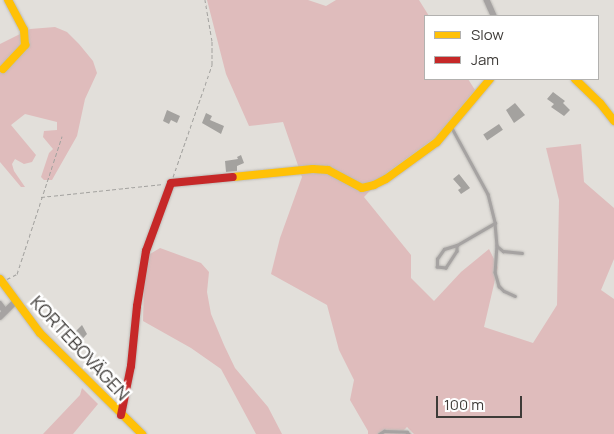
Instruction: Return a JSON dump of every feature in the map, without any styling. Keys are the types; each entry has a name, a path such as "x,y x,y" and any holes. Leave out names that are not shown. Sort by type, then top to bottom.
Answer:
{"street":[{"path":"3,69 25,45 22,25 8,0"},
{"path":"487,0 494,15"},
{"path":"121,415 131,366 137,306 146,251 171,183 313,169 328,170 362,188 386,179 437,142 489,80"},
{"path":"576,80 600,103 614,121"},
{"name":"KORTEBOVÄGEN","path":"1,281 60,355 142,434"},
{"path":"0,317 16,301"},
{"path":"0,304 5,311"}],"lane":[{"path":"451,126 486,189 497,245 495,270 497,280 504,291 515,296"},
{"path":"457,245 457,251 446,268 437,267 436,263 439,253 488,229 494,223"},
{"path":"497,245 503,251 522,253"},
{"path":"379,434 384,431 407,432 409,434"}],"path":[{"path":"41,197 171,183 212,65 212,41 205,0"},
{"path":"1,281 17,274 62,136"}],"shaded area":[{"path":"207,0 308,0 326,6 336,0 419,0 428,15 424,15 424,80 469,80 475,90 436,137 388,172 364,197 411,255 411,278 434,301 461,272 489,249 498,267 484,327 533,343 557,305 559,200 546,148 581,144 584,182 614,208 614,259 601,290 614,299 614,434 414,434 407,427 400,434 368,434 350,400 354,380 339,350 327,305 271,274 280,238 302,177 283,122 249,126 226,74"},
{"path":"55,27 67,32 79,44 93,61 97,73 85,99 77,136 52,180 44,180 41,177 49,153 53,149 43,137 44,131 57,130 57,122 25,114 11,125 36,155 32,162 24,164 15,159 12,164 14,171 25,187 21,187 0,162 0,44 30,29"},
{"path":"160,248 201,263 209,272 207,292 211,314 224,345 235,368 268,407 282,434 256,434 221,369 191,348 143,321 144,286 150,254"},
{"path":"82,388 98,404 73,434 43,434 80,395"}],"building":[{"path":"553,92 565,101 563,103 570,110 564,116 551,107 554,104 547,99"},
{"path":"515,103 525,115 514,123 506,110"},
{"path":"167,110 180,116 177,123 171,120 169,124 163,121"},
{"path":"206,113 212,116 210,120 224,126 221,134 202,123"},
{"path":"499,124 503,130 487,140 483,135"},
{"path":"241,155 244,163 237,166 237,171 226,172 225,161 238,159 237,157"},
{"path":"459,174 470,188 461,194 458,190 461,188 453,179"},
{"path":"82,325 87,334 75,347 67,340"}],"traffic: slow":[{"path":"3,69 25,45 24,30 8,0"},
{"path":"233,177 313,169 328,170 362,188 374,185 386,179 437,142 489,80"},
{"path":"576,80 600,103 614,121"},
{"path":"0,279 40,333 142,434"}],"traffic: jam":[{"path":"121,415 131,366 137,306 146,251 171,183 233,177"}]}
